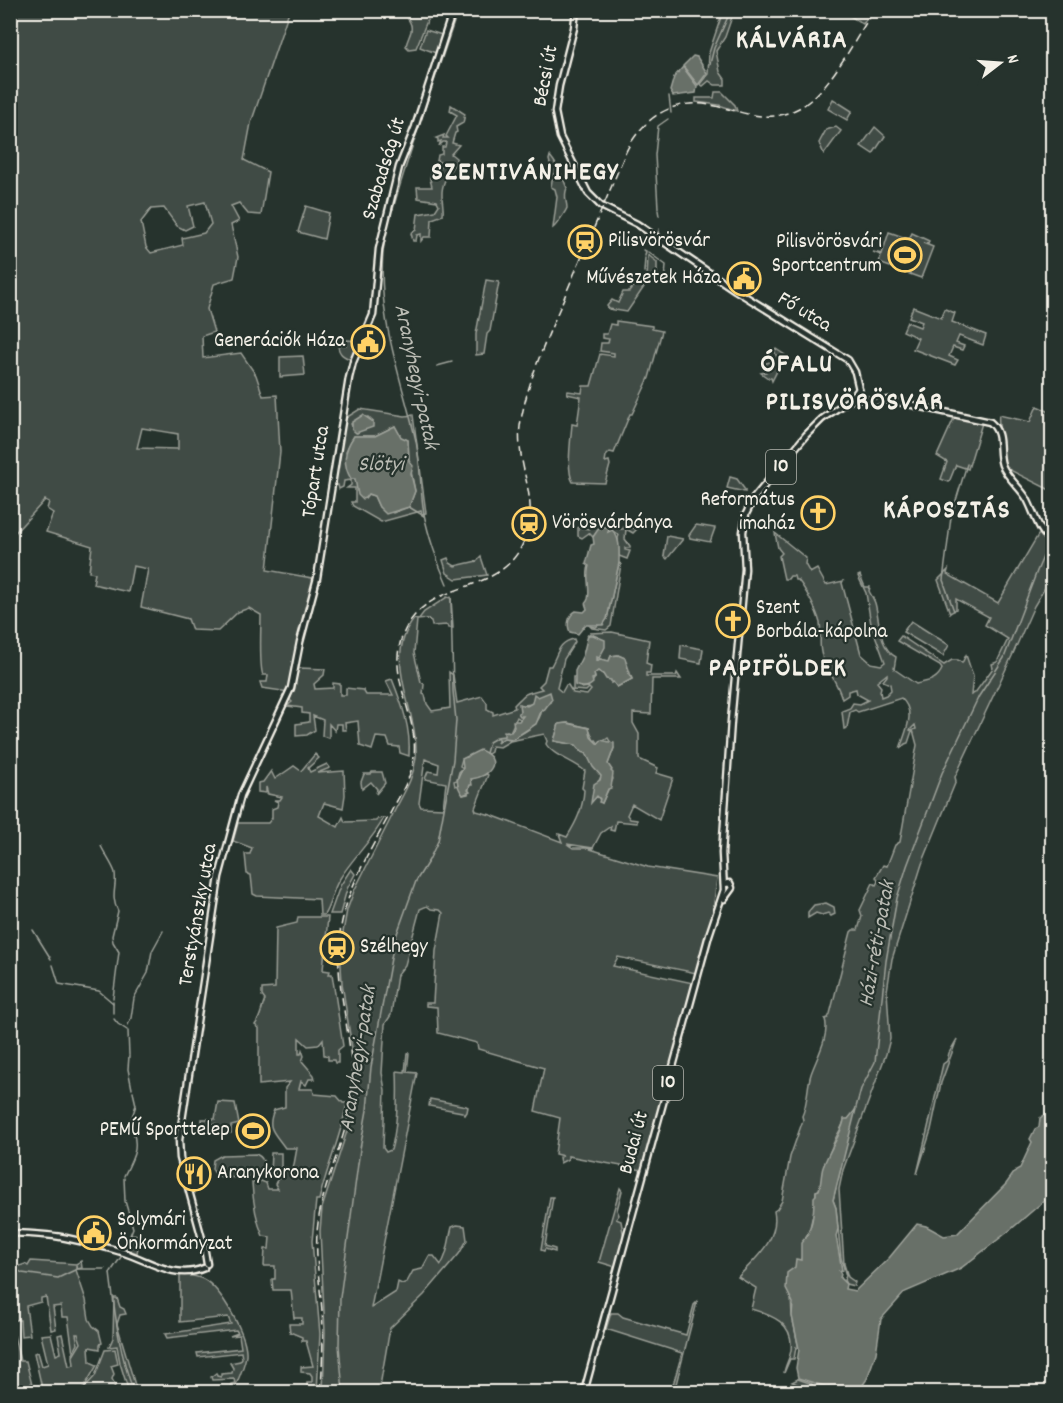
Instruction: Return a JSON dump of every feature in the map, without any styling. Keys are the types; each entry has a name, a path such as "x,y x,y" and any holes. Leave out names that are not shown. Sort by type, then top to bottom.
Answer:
{"main road":[{"name":"Szabadság út","path":"353,362 373,315 379,249 396,179 453,10"},
{"name":"Bécsi út","path":"576,10 574,28 558,86 555,108 560,137 581,179"},
{"name":"Fő utca","path":"581,179 586,190 599,204 632,221 711,275 849,361 855,372 859,395"},
{"name":"Tópart utca","path":"315,588 353,362"},
{"name":"10","path":"726,891 722,863 729,737 744,585 743,528 746,514 751,502 811,429 859,395"},
{"path":"859,395 874,402 890,400 990,422 998,433 1000,458 1005,471 1026,498 1042,532 1052,542"},
{"name":"Terstyánszky utca","path":"10,1233 52,1235 124,1252 173,1270 191,1273 203,1266 206,1258 204,1245 180,1158 179,1144 215,896 241,795 289,693 301,636 315,588"},
{"name":"10","path":"726,883 732,886 726,891"},
{"name":"Budai út","path":"584,1392 707,942 726,891"}],"shaded area":[{"path":"11,11 289,11 251,123 244,160 268,172 261,215 248,214 239,203 231,206 239,221 231,225 238,257 234,278 214,284 207,309 214,332 202,336 203,358 241,353 256,375 263,396 277,395 280,452 267,570 312,578 314,581 289,692 262,688 260,682 267,682 268,675 263,675 262,671 261,615 249,608 238,612 218,631 192,630 188,619 141,607 148,569 133,566 128,592 93,584 95,573 89,572 92,546 46,532 53,513 47,509 49,502 45,500 11,537","holes":["205,202 211,224 204,233 182,238 183,245 151,253 146,247 141,222 151,209 164,208 177,226 185,230 193,226 188,206","142,428 178,434 178,449 137,448"]},
{"path":"397,11 431,11 416,48 409,49 406,46 411,24"},
{"path":"723,11 734,11 725,37 716,51 725,85 715,85 709,81 703,86 700,84 708,74 709,53"},
{"path":"842,11 872,11 863,24"},
{"path":"426,30 442,35 436,53 420,47"},
{"path":"715,92 722,92 735,105 737,111 719,105 696,102 696,98 714,98"},
{"path":"833,99 852,111 847,120 828,109"},
{"path":"451,105 465,114 463,123 456,127 457,132 452,143 459,145 451,154 456,158 456,162 444,182 443,215 432,219 431,237 424,237 421,241 421,234 417,235 416,241 413,241 411,233 416,230 418,214 435,211 439,205 437,201 418,198 417,187 432,187 431,175 432,173 434,176 439,170 438,155 442,154 442,147 445,147 446,142 439,146 441,141 438,142 436,138 444,135 443,138 448,138 446,136 457,115 450,111"},
{"path":"836,127 841,131 824,154 819,143 826,130"},
{"path":"875,127 885,136 873,154 861,146"},
{"path":"550,156 567,188 565,196 567,208 553,228 557,197 555,189 551,187 553,174"},
{"path":"306,206 329,213 324,239 298,232"},
{"name":"Pilisvörösvári Sportcentrum","path":"889,232 909,239 912,233 929,241 928,244 923,243 933,247 921,278 879,263 881,255 873,252 882,254"},
{"path":"648,255 657,262 657,279 647,280"},
{"path":"486,280 499,282 484,354 476,355 476,334"},
{"path":"635,284 646,284 627,312 609,309 607,306 612,300 618,303 623,292 629,292"},
{"path":"913,307 941,318 945,309 955,313 952,322 986,335 983,345 959,336 956,343 964,346 962,350 953,347 949,356 958,360 955,365 913,349 918,338 903,331 907,322 920,327 922,322 909,317"},
{"path":"616,321 652,326 652,329 662,331 649,378 630,414 614,453 610,452 606,456 605,462 609,461 610,465 605,483 573,482 569,463 572,424 577,425 581,397 567,394 568,391 582,393 583,386 591,386 600,354 614,356 614,353 600,351 601,343 608,343 609,339 602,338 602,334 607,334 610,324 616,325"},
{"path":"346,340 361,341 352,360 340,352 338,346 346,345"},
{"path":"774,350 785,355 772,381 771,378 761,373 766,372 766,363 778,360"},
{"path":"303,356 305,375 280,377 280,357"},
{"path":"1037,406 1052,413 1052,491 1006,468 1004,457 999,415 1030,422"},
{"path":"360,409 405,416 413,415 426,513 422,514 421,511 381,522 353,506 351,502 355,502 355,488 347,488 351,485 351,480 344,481 343,487 339,489 338,485 333,485 344,419","holes":["368,417 373,422 357,433 354,431 351,424","395,426 401,437 408,440 409,461 415,491 409,507 393,513 379,507 374,496 357,491 357,484 346,451 354,436 375,436"]},
{"path":"955,416 982,423 968,469 956,465 949,482 941,479 947,462 937,456"},
{"path":"730,477 737,479 745,492 727,488"},
{"path":"610,515 620,529 623,529 625,525 637,529 633,533 626,529 625,539 630,546 630,548 625,548 630,551 627,559 619,556 619,535 608,532 608,529 600,528 593,537 589,533 582,538 578,536 578,527 589,529 601,519 607,522"},
{"path":"696,525 715,528 710,542 690,538 689,535"},
{"path":"775,533 806,558 805,564 810,573 817,569 826,585 843,581 861,654 871,663 881,665 885,662 871,624 866,593 858,576 860,575 865,587 870,587 869,591 875,603 886,647 896,657 894,669 916,684 934,678 942,669 897,641 901,636 944,665 952,660 962,663 966,655 973,676 971,695 975,693 993,668 992,664 997,662 1008,639 985,625 989,617 956,599 956,609 950,613 938,580 948,570 947,574 998,603 1038,535 1041,534 1052,545 1052,576 1034,606 955,777 956,781 922,864 892,959 887,991 890,1039 843,1170 839,1189 844,1264 848,1277 855,1282 854,1286 846,1284 844,1280 846,1276 841,1258 836,1208 833,1200 854,1113 849,1119 844,1120 829,1154 819,1190 816,1191 808,1236 804,1240 791,1297 792,1316 799,1349 796,1347 794,1359 790,1359 784,1373 791,1350 789,1333 774,1317 751,1309 756,1288 738,1277 765,1248 773,1231 774,1211 782,1201 790,1157 803,1120 810,1079 826,1033 825,1019 830,1014 851,932 858,930 862,916 860,910 873,883 876,885 878,881 876,877 883,865 887,866 895,845 900,842 917,745 913,730 916,729 915,725 910,730 912,731 908,743 900,749 909,716 906,704 901,698 858,712 855,710 850,712 847,728 844,729 842,711 850,708 853,703 860,704 868,700 857,694 856,689 848,691 848,695 842,699 822,656 820,623 816,613 798,580 795,580 794,576 784,579 779,556 782,553 778,548","holes":["887,674 883,681 890,684 891,690 881,697 881,687 877,682"]},
{"path":"667,536 683,539 667,559 664,556"},
{"path":"481,557 487,575 456,579 447,573 443,560 448,558 455,566 477,561"},
{"path":"619,563 621,564 611,626 606,630 592,628 590,626 596,627 607,619"},
{"path":"447,597 451,598 453,628 448,628 447,625 432,626 431,621 418,620 424,612"},
{"path":"414,619 418,620 414,653 421,682 424,684 423,694 432,711 450,708 449,672 453,675 457,703 482,696 487,703 487,709 493,712 493,715 515,708 514,705 524,695 542,689 539,686 544,681 548,666 551,666 559,649 574,639 575,642 564,659 557,688 562,692 568,685 573,693 587,695 591,690 589,688 586,691 573,690 573,677 576,677 575,683 582,688 588,687 595,678 594,673 598,671 613,681 617,687 632,679 625,658 618,655 611,656 609,661 600,659 597,662 601,639 588,635 612,632 649,640 646,663 651,665 650,673 646,673 646,676 676,676 677,673 681,679 652,679 651,714 633,713 633,723 639,734 639,759 658,768 656,773 673,778 659,820 632,804 627,815 630,819 637,820 637,823 616,821 614,831 610,830 611,826 601,833 593,848 567,844 573,848 587,848 648,867 717,878 712,918 696,973 618,957 613,966 693,983 642,1170 568,1156 568,1159 560,1163 559,1157 563,1156 555,1154 560,1118 535,1111 544,1068 478,1049 477,1043 438,1033 437,1007 426,1006 426,1003 433,1003 436,951 443,913 427,906 420,909 405,965 397,975 391,1015 385,1024 382,1073 385,1090 383,1148 386,1152 391,1150 395,1131 397,1071 405,1072 407,1053 409,1053 407,1072 417,1073 371,1308 396,1292 398,1282 402,1284 407,1282 413,1271 422,1269 429,1256 434,1256 441,1265 447,1251 452,1227 465,1226 467,1240 459,1254 424,1295 390,1328 379,1392 323,1392 325,1332 320,1231 322,1208 348,1128 352,1111 355,1068 342,983 340,949 347,910 354,891 406,790 415,764 415,739 401,669 401,652 405,635","holes":["543,696 550,703 542,709 538,720 530,728 509,740 504,737 498,741 505,736 507,731 510,732 517,717 520,719 524,716 521,714 524,705 532,704","568,723 589,728 594,741 596,740 599,744 608,738 614,748 608,764 613,779 602,803 597,796 593,800 594,788 601,776 586,753 576,745 554,741 559,724","544,734 549,748 585,771 581,809 567,837 559,834 562,842 476,811 475,808 487,774 471,779 468,794 463,795 458,785 455,786 454,781 457,780 463,768 460,766 462,759 488,754 492,746 500,747 510,741","425,759 439,764 438,773 428,771 425,779 446,783 443,808 421,807 419,803"]},
{"path":"911,621 949,645 943,656 903,632"},
{"path":"681,645 703,649 701,663 680,659"},
{"path":"299,668 325,669 324,675 314,684 315,689 333,688 333,683 340,684 340,695 346,695 346,688 363,690 366,695 393,695 386,681 392,679 407,726 409,756 400,753 399,747 390,746 387,738 376,737 372,750 360,746 358,721 345,723 346,730 342,730 342,724 336,724 335,731 329,724 329,738 322,736 323,720 313,716 315,730 307,735 296,736 296,724 309,722 309,714 302,713 302,708 287,706 292,702 290,700"},
{"path":"315,754 319,758 308,768 310,772 327,764 330,768 317,773 344,771 343,808 324,803 319,816 338,827 343,817 345,822 376,821 384,818 339,880 324,915 320,915 319,899 253,894 251,875 247,874 245,854 250,854 252,848 233,841 238,823 268,823 272,818 272,809 277,807 278,802 274,800 280,800 282,797 268,794 266,787 266,793 258,792 258,783 263,782 271,771 275,779 294,766 301,771"},
{"path":"382,772 385,783 376,794 377,789 371,782 362,789 361,782 364,774"},
{"path":"351,869 355,874 347,889 340,914 330,914 340,886"},
{"path":"826,903 834,907 835,914 831,916 828,913 822,915 816,913 808,918 808,912 814,905"},
{"path":"298,917 328,917 323,970 330,971 329,974 332,974 343,1046 338,1050 338,1063 335,1063 334,1060 328,1060 328,1056 324,1055 323,1039 318,1045 308,1046 299,1038 299,1054 302,1050 304,1056 302,1061 315,1079 309,1079 306,1085 301,1081 299,1089 313,1089 314,1094 337,1096 343,1103 347,1103 319,1200 316,1200 312,1241 320,1334 317,1392 312,1392 312,1388 307,1388 307,1382 312,1382 310,1373 301,1372 301,1367 313,1366 306,1341 302,1341 302,1337 290,1332 289,1324 302,1324 302,1318 294,1318 291,1290 273,1290 272,1279 275,1279 275,1266 264,1266 265,1249 269,1249 270,1237 263,1236 261,1230 255,1210 252,1183 261,1181 266,1183 268,1189 278,1189 275,1184 278,1178 284,1178 284,1171 293,1170 297,1148 285,1148 272,1130 274,1110 285,1107 285,1088 290,1082 259,1085 259,1028 255,1025 265,1000 262,996 262,989 275,988 276,928 297,923"},
{"path":"957,1039 941,1083 931,1130 917,1174 943,1064 947,1061"},
{"path":"430,1099 466,1106 468,1107 467,1112 465,1115 462,1112 429,1106"},
{"path":"218,1102 235,1103 239,1124 231,1126 231,1133 217,1134 217,1124 202,1123 202,1119 215,1119"},
{"path":"271,1153 281,1153 281,1174 270,1173"},
{"path":"256,1154 262,1158 264,1165 259,1174 222,1177 216,1175 212,1169 213,1160 222,1155"},
{"path":"620,1188 622,1191 617,1210 619,1215 616,1219 621,1221 624,1238 616,1267 599,1262"},
{"path":"550,1197 553,1197 545,1246 555,1249 555,1252 541,1250"},
{"path":"131,1234 140,1235 137,1253 126,1249"},
{"path":"11,1258 17,1261 16,1265 20,1266 25,1264 28,1266 31,1261 76,1264 81,1261 82,1268 77,1269 76,1265 76,1270 86,1300 89,1319 99,1331 102,1343 100,1349 89,1347 90,1362 97,1365 82,1391 89,1392 11,1392 11,1336 14,1336 20,1361 26,1361 32,1385 40,1389 42,1388 34,1353 38,1352 42,1366 48,1364 41,1335 51,1334 56,1355 61,1353 58,1335 62,1334 69,1366 74,1365 73,1356 81,1343 76,1334 78,1344 73,1353 68,1317 62,1317 61,1306 53,1307 56,1329 51,1330 46,1297 41,1298 41,1302 26,1306 30,1335 21,1336 20,1320 12,1320 10,1308"},
{"path":"180,1274 201,1278 210,1284 225,1302 238,1325 243,1337 246,1356 233,1392 231,1392 231,1384 235,1383 234,1379 212,1380 211,1377 216,1373 221,1377 221,1374 232,1373 233,1368 230,1363 240,1361 241,1352 198,1357 197,1353 241,1348 239,1335 230,1336 238,1333 236,1330 167,1338 165,1334 231,1324 228,1317 180,1322"},
{"path":"114,1298 117,1298 126,1314 120,1315 117,1324 137,1392 129,1392 117,1346 109,1347 113,1338"},
{"path":"697,1302 674,1392 671,1392 682,1353 606,1329 611,1313 618,1313 623,1317 686,1335 694,1305"},
{"path":"115,1349 118,1364 111,1366 114,1374 112,1379 116,1384 113,1391 116,1391 100,1393 85,1390 95,1376 105,1350"},
{"path":"798,1379 812,1384 813,1387 834,1392 795,1392 797,1384 792,1382"}],"water":[{"path":"693,56 697,57 707,73 698,85 683,66"},
{"path":"683,67 697,86 696,93 673,96 670,91 674,77"},
{"path":"363,415 373,422 373,427 356,433 352,429 352,422"},
{"name":"Slötyi","path":"395,426 401,437 408,440 409,461 413,466 411,474 415,491 409,507 386,514 379,507 374,496 368,494 362,499 358,495 355,479 351,479 346,468 345,457 354,436 375,436"},
{"path":"601,525 609,529 608,532 612,530 615,533 619,545 619,563 607,619 603,625 585,625 578,634 570,632 568,626 572,615 576,611 584,612 587,609 585,604 589,595 589,566 586,564 591,545 594,544 593,537"},
{"path":"588,635 605,640 605,647 599,658 597,657 597,661 600,659 609,661 611,656 618,655 625,658 632,679 617,687 598,671 594,674 595,678 592,679 591,685 579,687 575,685 575,671 583,655"},
{"path":"550,692 552,699 544,710 542,709 536,724 513,739 504,738 497,743 499,739 496,737 504,736 504,731 511,732 514,727 513,721 519,721 523,716 518,713 520,712 519,704 527,706 532,703 534,694 538,697"},
{"path":"567,723 589,728 591,737 598,744 601,740 614,743 608,764 613,773 611,788 608,789 602,803 599,802 600,799 597,796 591,803 594,784 600,780 601,776 586,753 576,745 554,741 559,724"},
{"path":"480,750 491,758 492,768 484,775 471,779 472,785 468,790 470,792 463,795 457,781 463,768 462,759"},
{"path":"1052,1102 1052,1194 961,1268 905,1292 881,1319 876,1353 867,1379 858,1392 843,1392 798,1378 796,1368 799,1349 792,1316 793,1303 786,1289 787,1273 795,1267 796,1259 801,1260 801,1243 810,1227 814,1197 816,1191 819,1190 823,1166 841,1131 844,1119 848,1119 856,1109 833,1200 836,1208 838,1229 836,1236 842,1270 839,1271 840,1278 846,1284 845,1289 855,1291 889,1258 917,1224 926,1226 944,1236 957,1234 1020,1168 1032,1142 1030,1139 1035,1129 1039,1127 1040,1118 1046,1114"}],"waterway":[{"path":"393,209 458,10"},
{"path":"710,64 714,48 731,10"},
{"path":"669,96 671,113"},
{"path":"658,208 655,155 658,126 668,119"},
{"path":"658,210 659,216"},
{"path":"658,234 659,229"},
{"name":"Aranyhegyi-patak","path":"384,244 382,270 386,320 416,441 426,522 447,584"},
{"path":"643,250 646,251 645,256"},
{"path":"648,252 666,265 665,278"},
{"path":"644,272 645,258"},
{"path":"437,366 452,362"},
{"path":"954,611 943,580 951,517 967,464"},
{"name":"Aranyhegyi-patak","path":"409,507 424,516"},
{"name":"Házi-réti-patak","path":"855,1111 861,1089 875,1062 886,961 897,898 907,866 942,773 979,696 1004,658 1037,571 1052,544"},
{"name":"Aranyhegyi-patak","path":"343,1392 339,1345 340,1298 371,1067 394,942 416,881 438,841 453,760 456,720 453,691 451,597"},
{"path":"486,753 489,742 496,738"},
{"path":"101,846 115,873 114,896 118,911 112,936 119,952 113,998"},
{"path":"33,930 51,959"},
{"path":"128,1025 134,998 148,973 152,951 163,931"},
{"path":"53,965 59,984 99,991 113,1003"},
{"path":"113,1001 113,1013"},
{"path":"114,1019 127,1030"},
{"path":"128,1031 129,1055"},
{"path":"129,1056 128,1069 132,1089"},
{"path":"124,1176 135,1150 135,1138 130,1123 136,1105 133,1092"},
{"path":"124,1178 125,1201 133,1228 121,1257 110,1273 121,1348 134,1392"},
{"path":"10,1264 22,1273 58,1278 77,1269 105,1269"},
{"path":"824,1392 829,1386"}],"railway":[{"path":"321,1392 323,1331 317,1256 318,1223 347,1120 352,1085 340,980 339,938 352,888 405,785 413,763 413,731 398,669 398,653 402,637 413,617 429,603 502,570 516,555 527,533 530,505 519,435 529,388 545,343 625,154 639,131 658,115 682,105 709,105 764,116 775,116 799,108 821,90 831,78 874,10"}],"place":[{"name":"Pilisvörösvár","path":"585,242"},
{"name":"Pilisvörösvári Sportcentrum","path":"905,255"},
{"name":"Művészetek Háza","path":"744,279"},
{"name":"Generációk Háza","path":"368,342"},
{"name":"Református imaház","path":"818,513"},
{"name":"Vörösvárbánya","path":"529,524"},
{"name":"Szent Borbála-kápolna","path":"733,621"},
{"name":"Szélhegy","path":"337,948"},
{"name":"PEMŰ Sporttelep","path":"253,1131"},
{"name":"Aranykorona","path":"194,1174"},
{"name":"Solymári Önkormányzat","path":"94,1233"}],"district":[{"name":"KÁLVÁRIA","path":"792,41"},
{"name":"SZENTIVÁNIHEGY","path":"525,173"},
{"name":"ÓFALU","path":"797,365"},
{"name":"PILISVÖRÖSVÁR","path":"855,403"},
{"name":"KÁPOSZTÁS","path":"947,511"},
{"name":"PAPIFÖLDEK","path":"778,669"}]}
